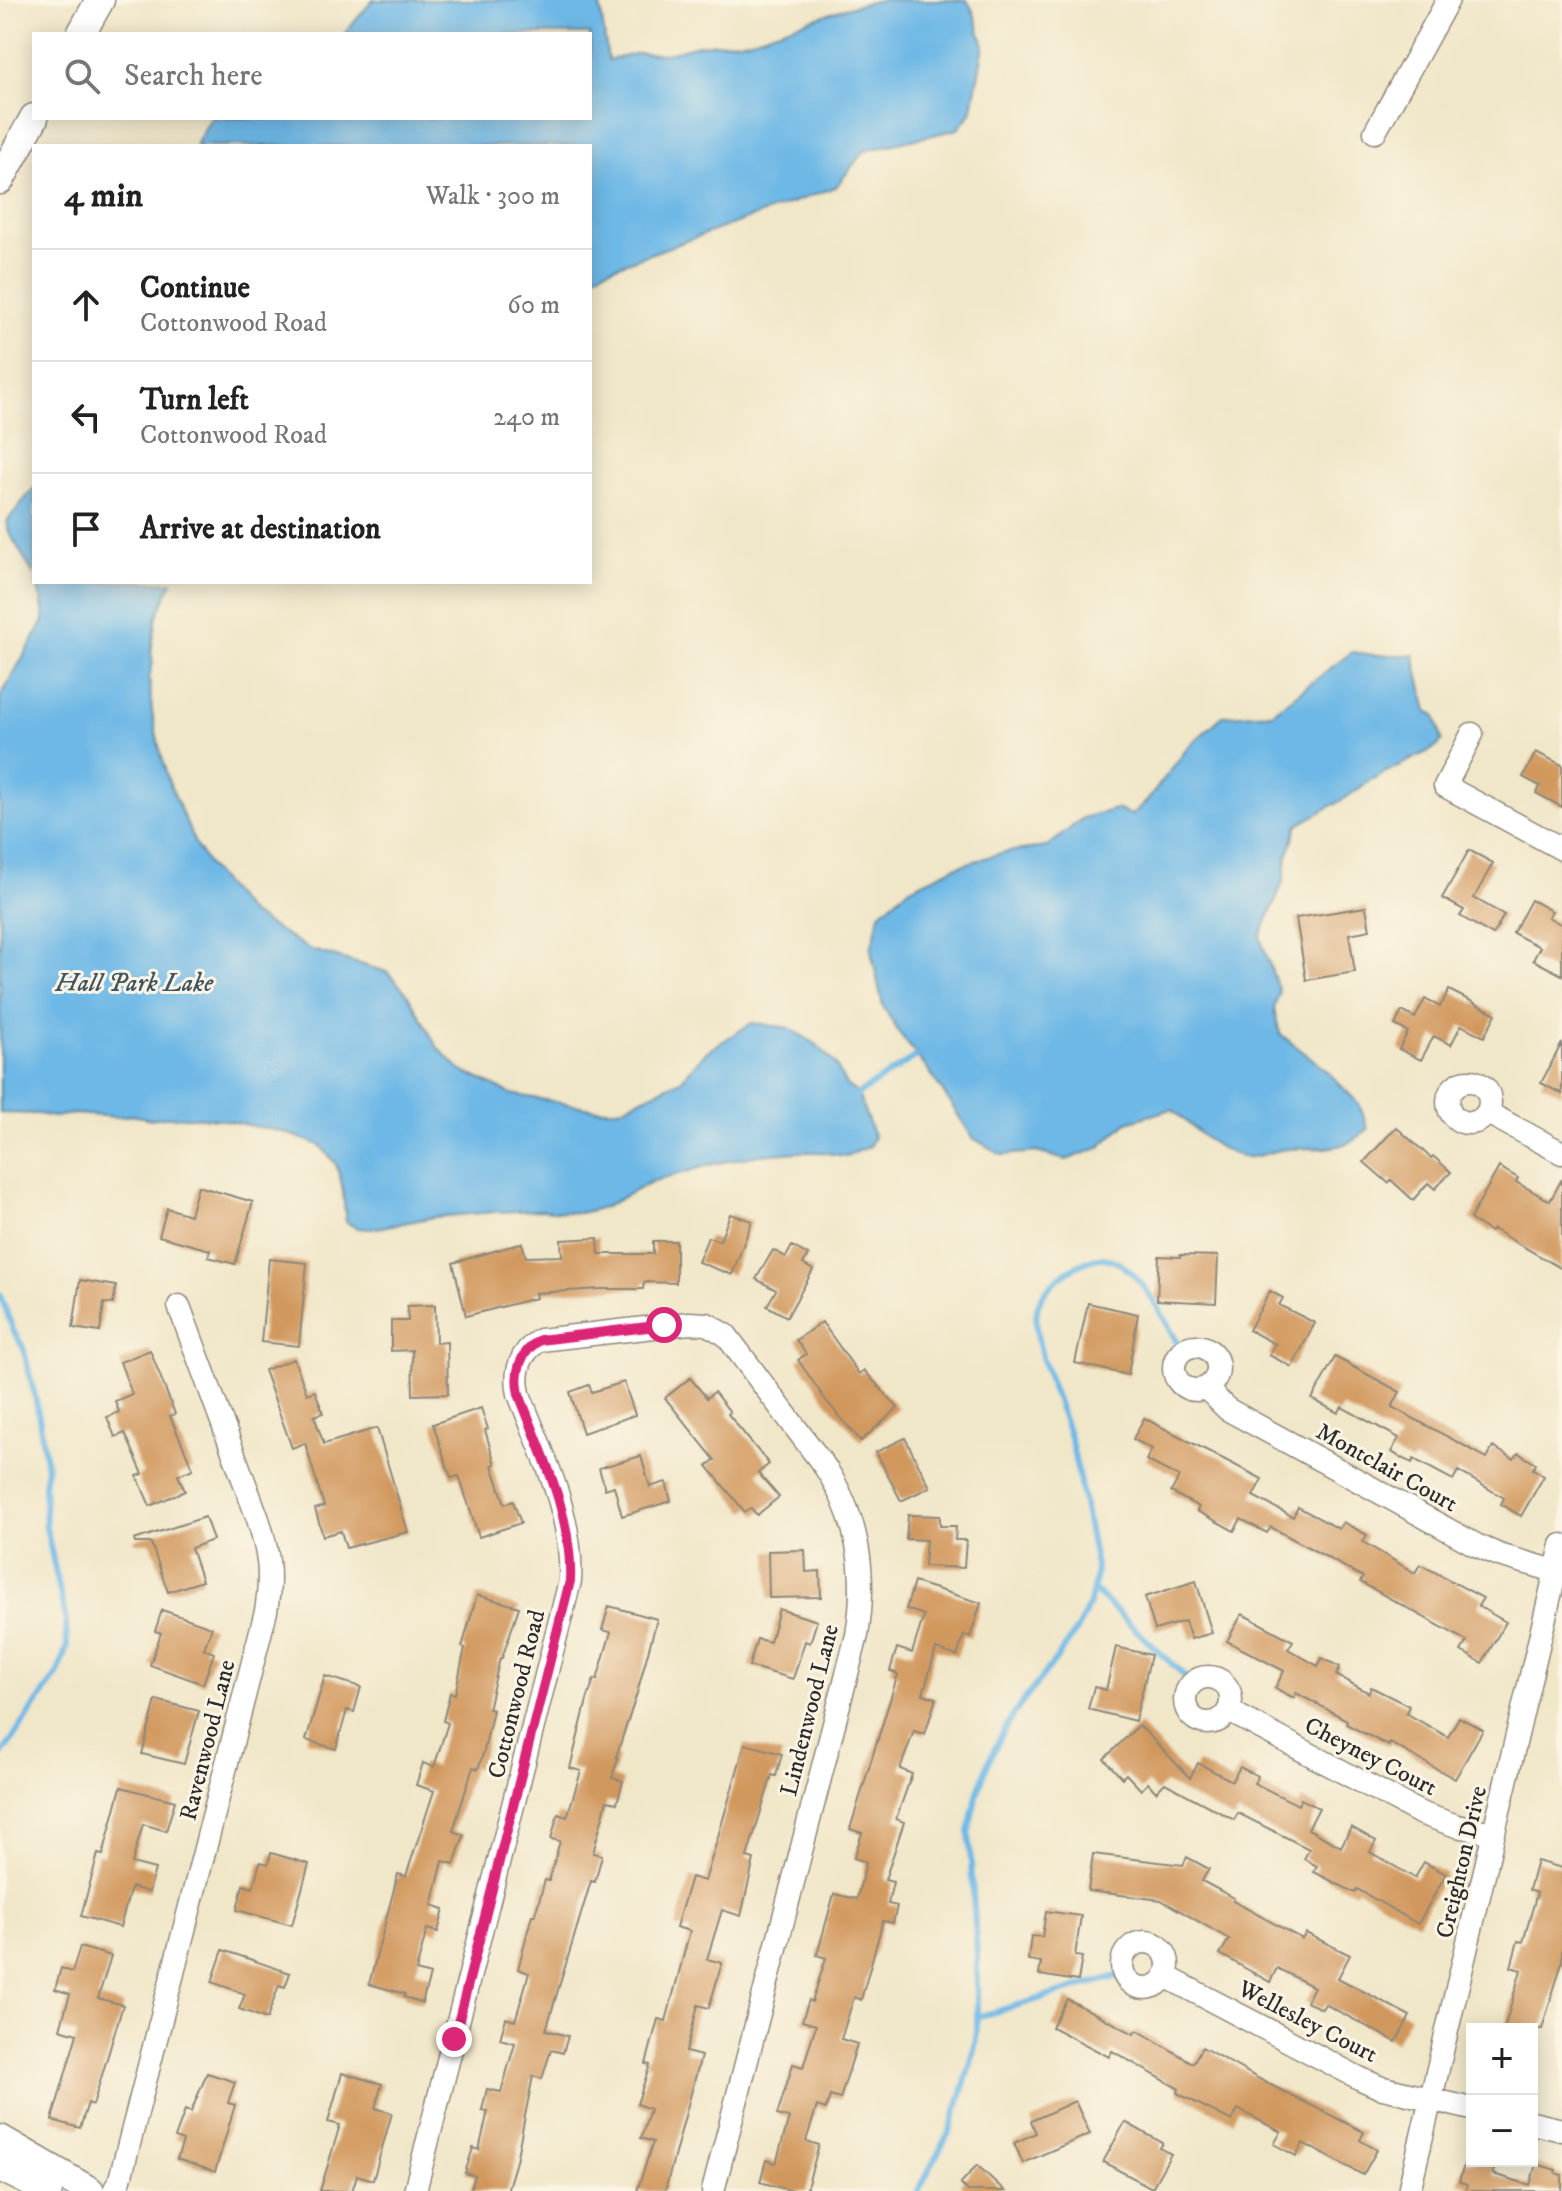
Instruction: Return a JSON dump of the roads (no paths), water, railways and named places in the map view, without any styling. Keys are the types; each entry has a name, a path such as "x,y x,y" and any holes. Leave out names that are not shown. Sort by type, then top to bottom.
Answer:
{"street":[{"path":"82,32 100,0"},
{"path":"1375,132 1448,0"},
{"path":"0,180 33,120"},
{"path":"1472,734 1445,786 1562,849"},
{"path":"1488,1113 1562,1153"},
{"name":"Ravenwood Lane","path":"114,2191 120,2179 204,1858 270,1587 268,1551 258,1519 179,1306"},
{"name":"Lindenwood Lane","path":"664,1325 707,1324 726,1335 837,1485 854,1525 862,1567 857,1635 713,2191"},
{"name":"Cottonwood Road","path":"415,2191 570,1581 566,1522 519,1394 519,1364 532,1345 540,1340 664,1325"},
{"name":"Montclair Court","path":"1206,1388 1227,1409 1476,1545 1526,1564 1555,1571"},
{"name":"Creighton Drive","path":"1409,2191 1562,1545"},
{"name":"Cheyney Court","path":"1229,1711 1420,1813 1457,1826 1494,1833"},
{"name":"Wellesley Court","path":"1165,1976 1379,2087 1466,2108"},
{"path":"1538,2124 1562,2130"},
{"path":"0,2139 90,2191"},
{"path":"0,2167 48,2191"}],"water":[{"path":"373,0 599,0 608,60 638,53 666,54 698,45 749,40 880,0 967,0 984,46 971,113 958,129 864,151 836,187 605,270 592,278 592,144 196,144 210,120 592,120 592,32 346,32"},
{"path":"32,490 32,572 9,532 7,521"},
{"name":"Hall Park Lake","path":"37,584 171,584 157,616 151,652 153,663 149,677 152,712 168,780 196,846 210,868 248,912 309,949 387,972 407,993 438,1048 460,1070 511,1094 597,1109 619,1109 681,1080 706,1052 752,1023 789,1028 817,1045 836,1065 845,1084 858,1094 874,1137 869,1147 846,1156 798,1152 758,1155 713,1164 651,1182 605,1207 580,1213 541,1210 494,1212 435,1217 371,1229 357,1228 346,1222 336,1164 320,1145 283,1132 194,1117 150,1119 133,1115 73,1114 53,1117 0,1113 0,697 44,621"},
{"path":"1352,652 1414,655 1427,711 1435,715 1442,740 1437,747 1372,779 1298,825 1287,857 1284,880 1260,937 1279,992 1274,1009 1280,1034 1323,1067 1359,1104 1368,1129 1348,1143 1337,1146 1280,1150 1248,1157 1233,1154 1214,1144 1172,1109 1127,1122 1099,1148 1066,1160 1036,1152 1002,1155 973,1138 883,1006 871,950 880,913 908,889 955,867 1005,852 1047,847 1083,818 1116,809 1131,815 1146,802 1190,745 1223,716 1272,713"}],"waterway":[{"path":"856,1099 858,1094 921,1053"},
{"path":"918,2191 950,2131 973,2056 977,2032 977,1955 969,1832 976,1798 1003,1732 1070,1640 1089,1605 1094,1586 1096,1566 1072,1445 1043,1359 1036,1325 1037,1310 1051,1285 1068,1271 1094,1259 1109,1259 1122,1265 1147,1291 1182,1351"},
{"path":"0,1295 23,1347 37,1405 47,1468 44,1485 46,1527 66,1621 67,1646 58,1673 0,1757"},
{"path":"1093,1589 1192,1683"},
{"path":"977,2017 1124,1974"}]}
